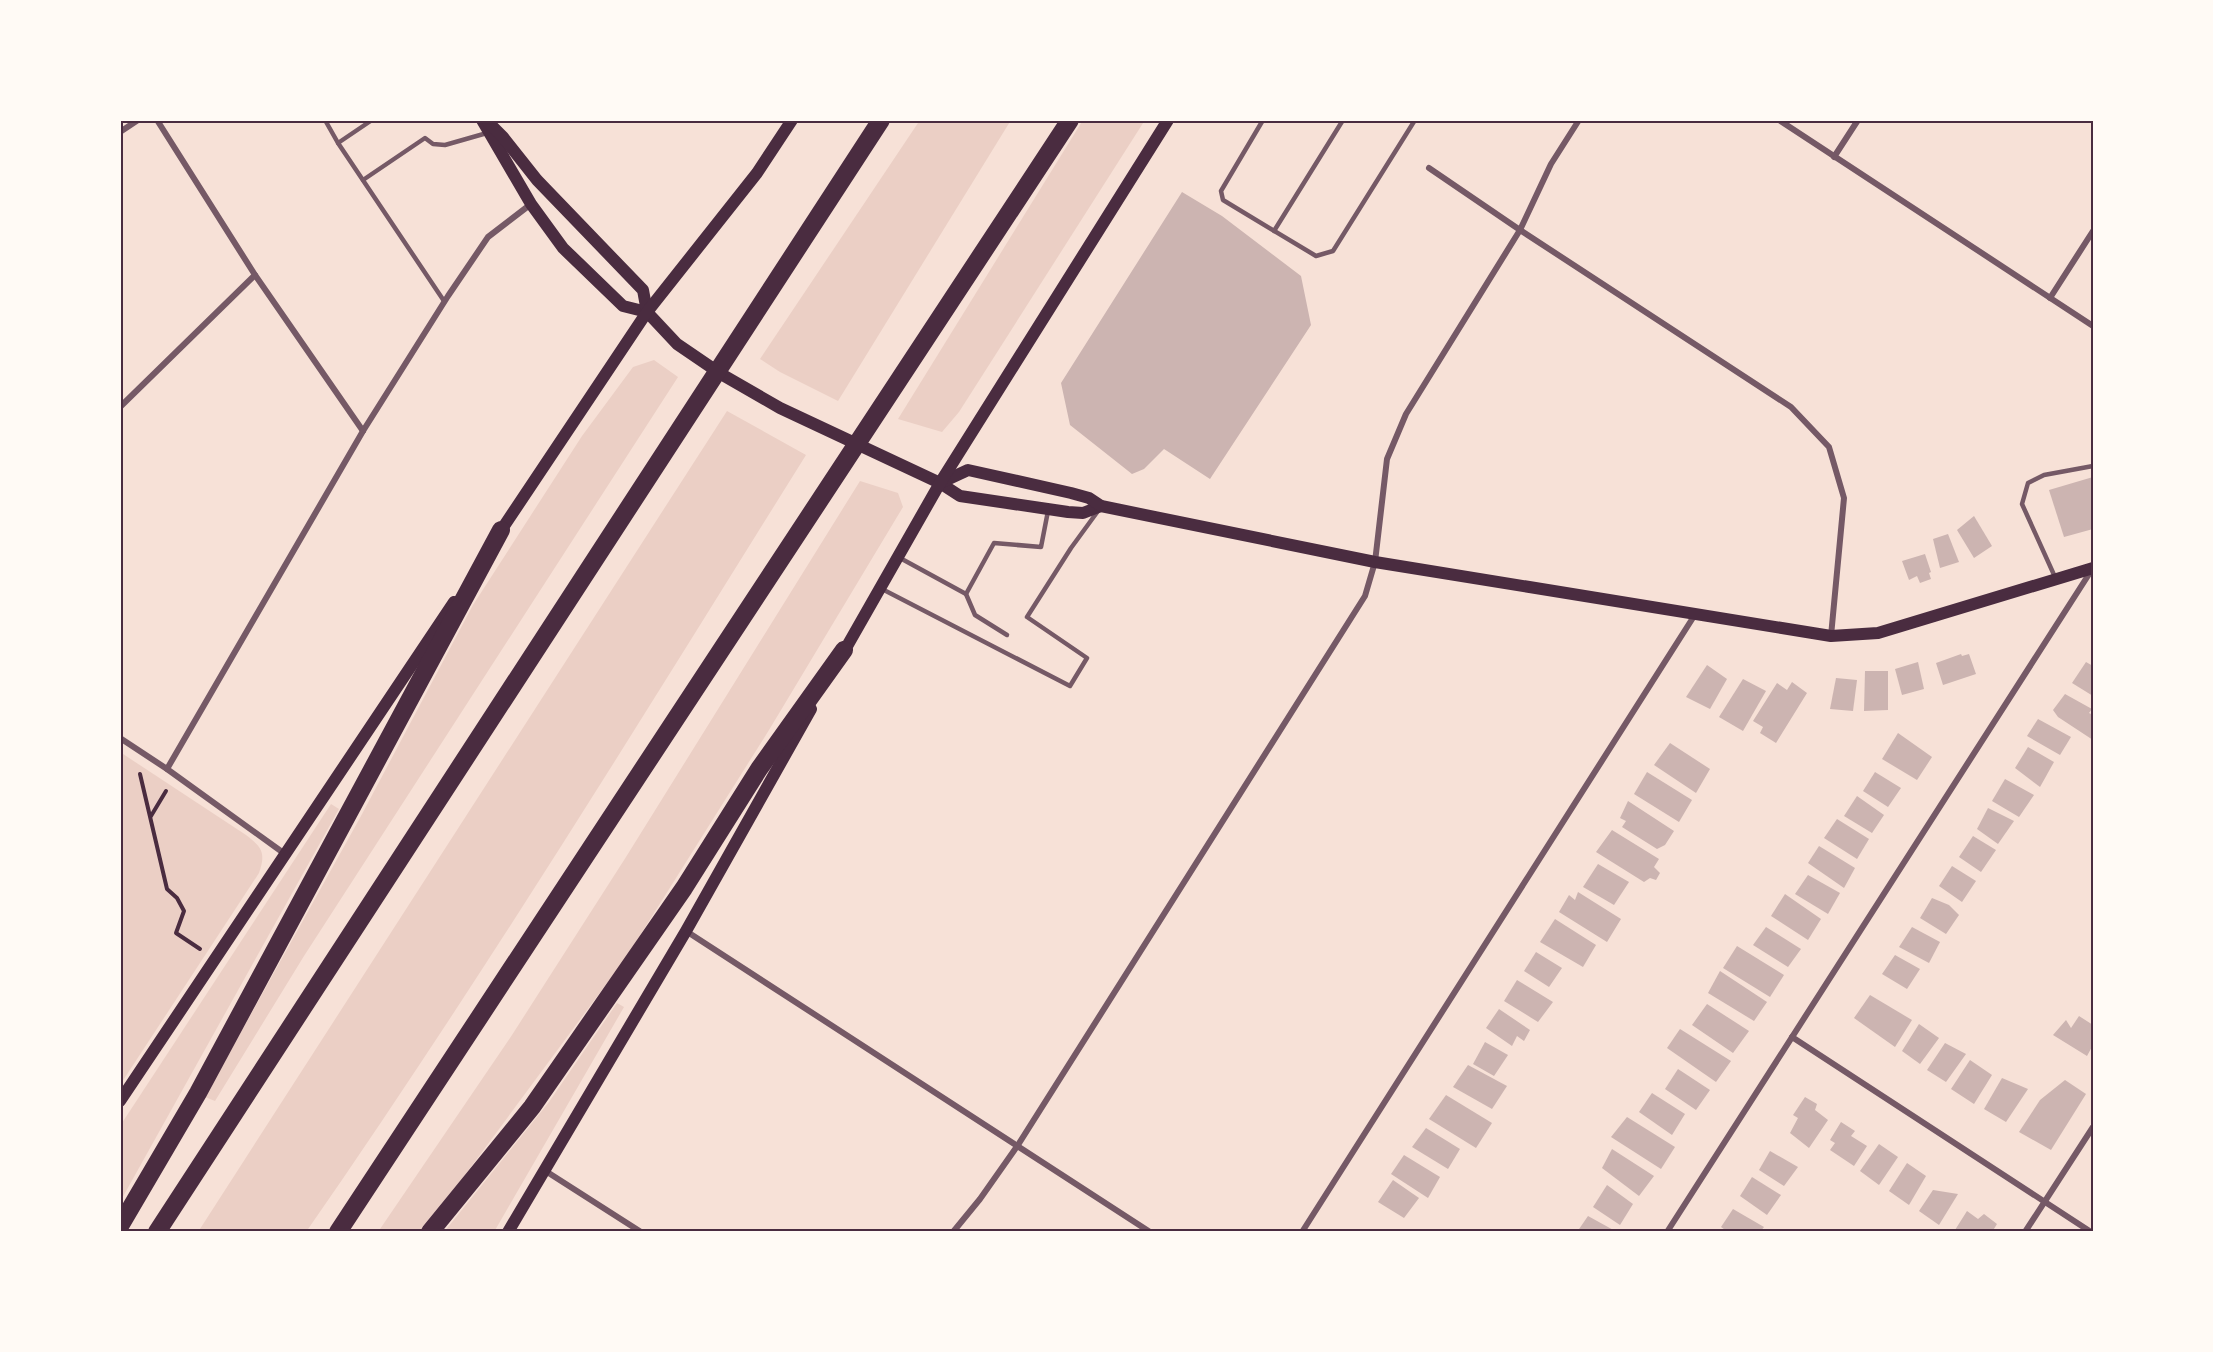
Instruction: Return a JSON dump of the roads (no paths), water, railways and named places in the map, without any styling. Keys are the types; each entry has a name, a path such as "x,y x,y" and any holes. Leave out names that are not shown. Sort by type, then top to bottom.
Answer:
{"highway":[{"path":"157,1232 880,120"},
{"path":"338,1232 1070,120"},
{"path":"120,1226 198,1093 501,530"},
{"path":"430,1232 532,1107 684,888 759,769 844,650"}],"main road":[{"path":"120,1101 647,312 757,173 792,120"},
{"path":"508,1232 686,931 940,483 1168,120"},
{"path":"486,124 503,137 537,180 643,290 647,312"},
{"path":"486,124 531,204 563,248 623,306 647,312 677,344 721,374 780,408 940,483 960,496 1083,513 1101,506"},
{"path":"940,483 968,470 1071,493 1089,498 1101,506 1375,562 1831,636 1878,633 2092,568"}],"street":[{"path":"120,132 138,120"},
{"path":"157,120 255,275 363,431"},
{"path":"953,1232 980,1199 1017,1145 1365,596 1375,562 1387,459 1406,414 1520,230 1551,164 1580,120"},
{"path":"1779,120 2093,326"},
{"path":"1834,157 1858,120"},
{"path":"1430,168 1520,230 1791,407 1829,447 1844,498 1831,636"},
{"path":"167,769 363,431 444,301 488,237 531,204"},
{"path":"2050,298 2093,231"},
{"path":"120,407 255,275"},
{"path":"1667,1232 2092,568"},
{"path":"1302,1232 1696,613"},
{"path":"120,738 286,854"},
{"path":"686,931 1150,1232"},
{"path":"1792,1038 2091,1232"},
{"path":"2025,1232 2093,1127"},
{"path":"544,1170 641,1232"}],"lane":[{"path":"325,120 444,301"},
{"path":"338,143 372,120"},
{"path":"1263,120 1221,191 1223,200 1316,256 1333,251 1415,120"},
{"path":"1274,231 1343,120"},
{"path":"363,180 425,138 433,144 445,145 486,124"},
{"path":"2056,579 2022,504 2028,483 2043,476 2093,466"},
{"path":"880,588 1070,686 1087,658 1027,618 1071,548 1101,506"},
{"path":"966,594 994,543 1041,547 1048,509"},
{"path":"898,557 966,594 975,615 1007,635"}]}
